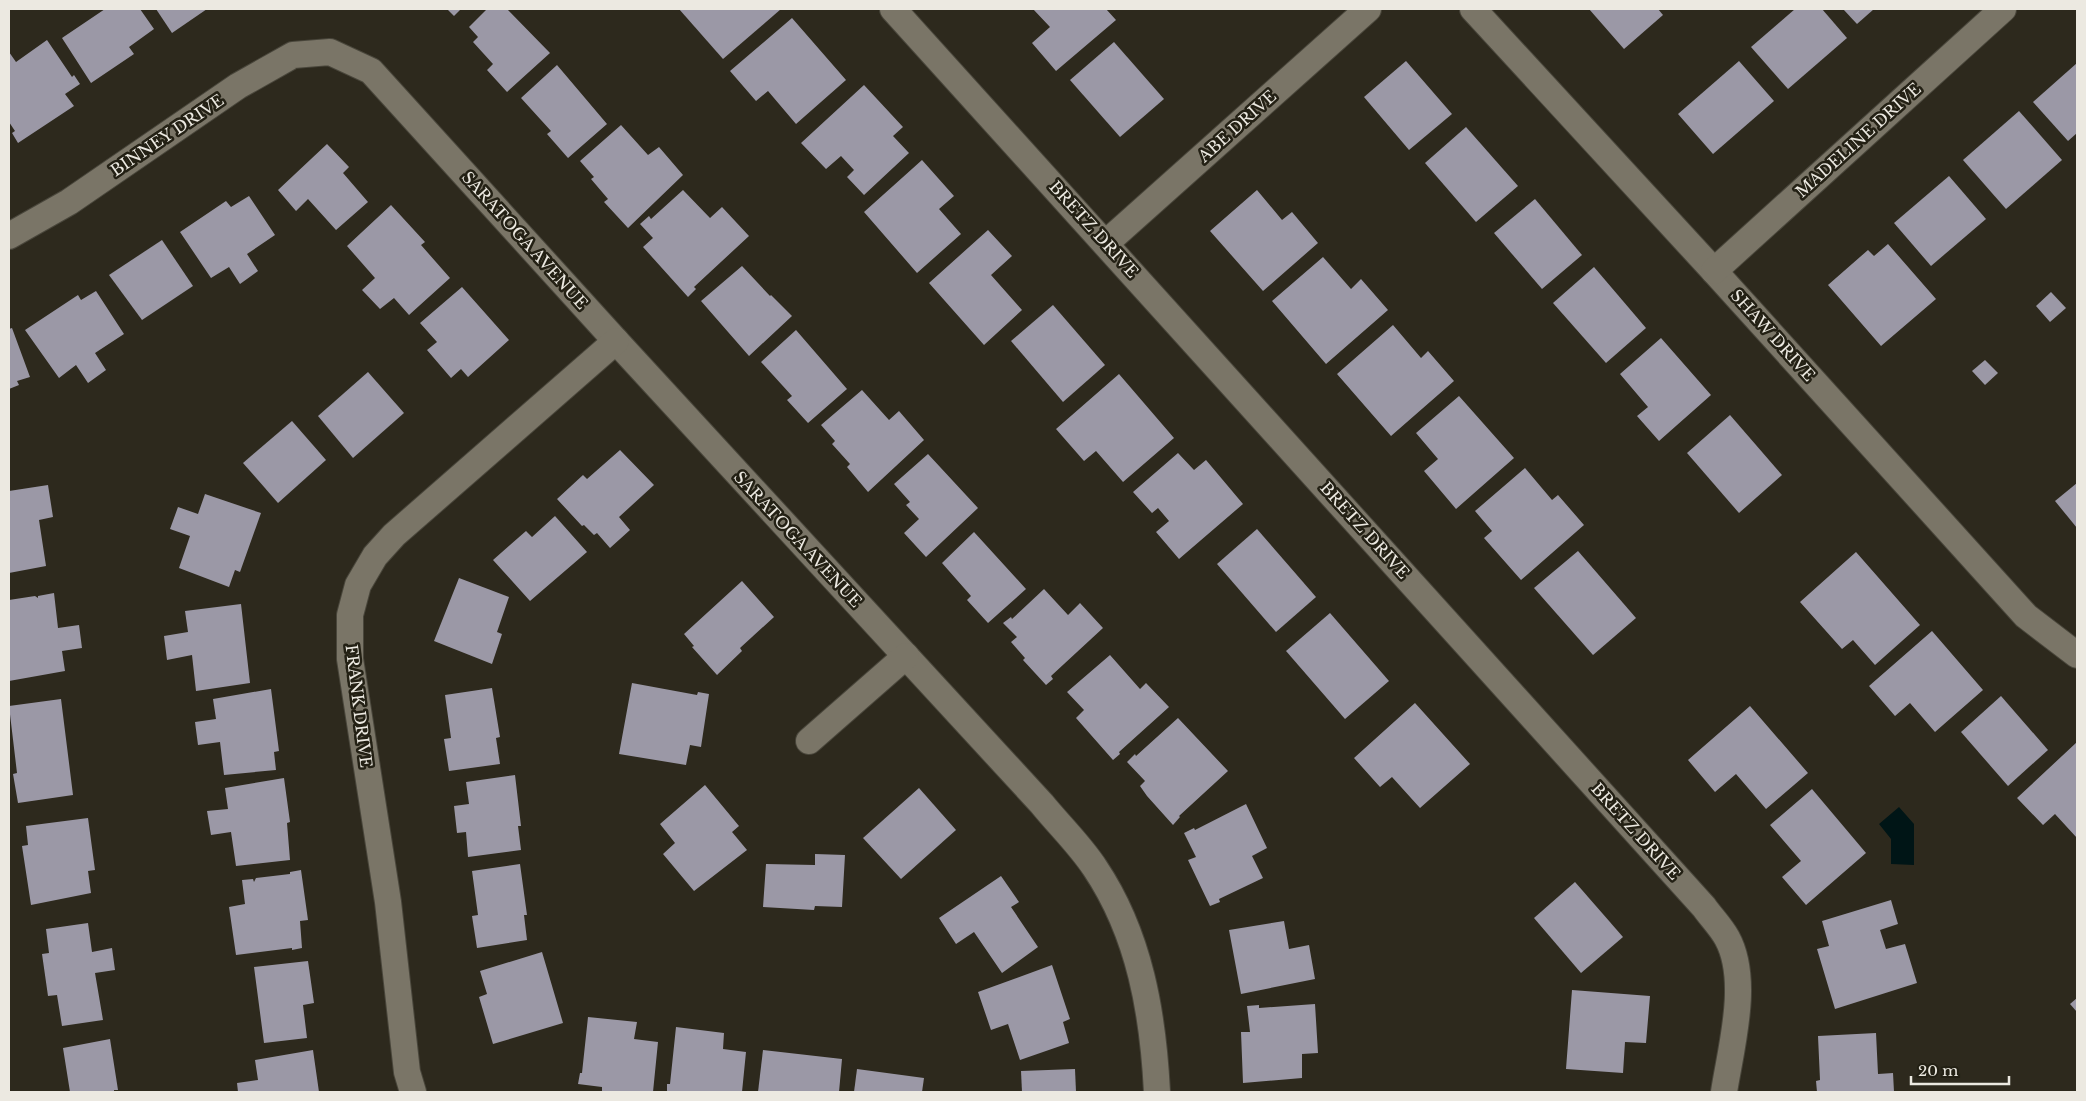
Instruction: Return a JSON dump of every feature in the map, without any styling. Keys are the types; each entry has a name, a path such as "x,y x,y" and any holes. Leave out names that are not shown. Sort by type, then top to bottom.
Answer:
{"street":[{"name":"BRETZ DRIVE","path":"893,9 1106,242 1704,907 1727,938 1735,965 1738,1000 1724,1092"},
{"name":"ABE DRIVE","path":"1106,242 1368,9"},
{"name":"SHAW DRIVE","path":"1473,9 1714,270 2026,616 2077,655"},
{"name":"MADELINE DRIVE","path":"1714,270 2003,9"},
{"name":"BINNEY DRIVE","path":"9,236 68,202 267,68 293,55 330,52"},
{"name":"SARATOGA AVENUE","path":"330,52 371,71 378,78 616,341 1042,804 1095,868 1123,918 1145,986 1154,1037 1157,1092"},
{"name":"FRANK DRIVE","path":"413,1092 407,1072 388,902 350,659 350,615 358,585 375,556 394,535 616,341"},
{"path":"809,741 906,656"}],"shaded area":[{"path":"1899,807 1914,824 1914,865 1891,864 1891,839 1879,824"}],"building":[{"path":"105,9 140,9 154,29 129,47 134,54 91,83 62,38"},
{"path":"156,9 207,9 172,33"},
{"path":"447,9 461,9 454,16"},
{"path":"487,9 507,9 550,53 507,92 487,70 493,64 473,42 478,37 469,27"},
{"path":"679,9 781,9 723,59"},
{"path":"1033,9 1106,9 1116,20 1056,71 1032,43 1050,27"},
{"path":"1589,9 1658,9 1663,15 1624,49"},
{"path":"1795,9 1822,9 1847,38 1788,89 1751,47"},
{"path":"1843,9 1874,9 1857,24"},
{"path":"792,18 846,80 796,124 768,91 756,101 730,71"},
{"path":"47,40 72,77 74,75 80,84 65,94 74,106 18,143 12,133 15,131 9,122 9,52 16,62"},
{"path":"1114,42 1164,99 1120,137 1070,80"},
{"path":"1406,61 1452,114 1409,150 1364,97"},
{"path":"1739,61 1774,101 1713,154 1678,114"},
{"path":"2077,63 2077,133 2068,141 2033,102"},
{"path":"557,65 607,124 568,158 547,134 551,131 521,98"},
{"path":"864,85 903,127 893,136 909,153 864,195 847,177 854,170 841,156 826,169 801,143"},
{"path":"2019,111 2062,160 2006,209 1963,160"},
{"path":"621,125 648,155 659,147 683,175 628,228 604,202 608,199 591,179 594,177 580,161"},
{"path":"1466,127 1518,186 1476,222 1425,163"},
{"path":"327,144 349,167 343,173 368,202 336,230 308,199 296,211 278,190"},
{"path":"922,160 954,196 939,209 961,234 917,273 864,212"},
{"path":"1949,176 1986,219 1931,266 1894,223"},
{"path":"683,190 710,218 722,207 749,236 694,287 696,289 688,297 643,247 653,238 640,224 649,216 651,219"},
{"path":"1257,190 1282,220 1292,212 1318,243 1263,291 1210,231"},
{"path":"249,196 275,235 247,254 258,271 240,284 229,267 211,278 180,232 226,201 231,207"},
{"path":"1535,199 1582,255 1542,289 1494,233"},
{"path":"391,205 425,242 421,245 450,278 409,315 394,298 380,309 362,290 375,278 347,246"},
{"path":"988,230 1012,256 991,275 1022,310 984,345 929,283"},
{"path":"162,240 193,286 142,320 109,275"},
{"path":"1888,244 1936,299 1881,346 1828,285 1868,250 1874,256"},
{"path":"1323,257 1351,289 1361,279 1388,310 1326,364 1272,301"},
{"path":"742,266 792,316 749,356 701,301"},
{"path":"1594,267 1646,328 1606,363 1553,303"},
{"path":"462,287 509,340 468,377 461,369 451,378 427,350 437,342 420,323"},
{"path":"96,291 124,334 95,353 106,370 88,383 76,365 59,378 25,330 78,295 81,300"},
{"path":"2051,292 2066,308 2050,322 2036,306"},
{"path":"1053,305 1105,365 1063,402 1011,341"},
{"path":"1393,325 1421,358 1428,351 1454,381 1391,436 1337,374"},
{"path":"12,328 30,377 17,381 19,385 9,389 9,329"},
{"path":"796,330 847,389 808,423 787,400 792,396 761,362"},
{"path":"1661,338 1711,395 1659,441 1637,416 1648,407 1620,374"},
{"path":"1985,360 1998,373 1985,385 1972,371"},
{"path":"368,372 404,413 353,458 318,416"},
{"path":"1119,374 1174,438 1123,482 1096,451 1084,461 1056,429"},
{"path":"862,390 889,420 899,411 924,440 868,492 847,467 850,464 832,444 835,441 821,425"},
{"path":"1459,396 1514,458 1456,509 1424,471 1438,459 1416,433"},
{"path":"1730,415 1782,475 1739,513 1687,453"},
{"path":"292,421 326,460 278,503 243,463"},
{"path":"620,450 654,485 619,517 630,530 610,548 597,533 594,535 584,525 582,526 557,499 583,475 587,479"},
{"path":"1178,453 1194,470 1206,460 1243,504 1179,559 1156,532 1169,521 1158,508 1152,513 1133,492"},
{"path":"928,454 978,508 926,557 904,533 919,519 906,505 910,502 894,484"},
{"path":"1525,468 1552,500 1558,495 1584,525 1521,580 1484,538 1492,531 1475,511"},
{"path":"2077,483 2077,528 2055,501"},
{"path":"48,485 53,517 39,520 46,566 9,573 9,491"},
{"path":"205,494 261,513 240,572 235,570 229,587 179,568 190,536 170,529 178,507 198,514"},
{"path":"555,516 587,552 530,601 493,560 526,531 532,537"},
{"path":"1257,529 1316,597 1276,632 1217,564"},
{"path":"974,532 1026,589 988,623 967,600 971,596 942,563"},
{"path":"1578,551 1636,618 1593,655 1534,588"},
{"path":"1856,552 1920,625 1875,665 1853,640 1842,649 1800,602"},
{"path":"459,578 509,597 497,632 502,634 492,664 434,641"},
{"path":"742,581 774,617 740,648 742,651 717,675 692,647 694,646 684,634"},
{"path":"1044,589 1068,615 1080,603 1103,628 1051,676 1053,679 1046,685 1023,660 1025,658 1011,642 1017,637 1003,623 1011,617 1012,619"},
{"path":"54,593 58,628 79,625 82,648 62,651 65,671 9,681 9,600 35,596 38,598 38,596"},
{"path":"241,604 250,683 196,691 192,655 167,660 164,636 188,632 185,611"},
{"path":"1330,613 1389,681 1345,719 1286,651"},
{"path":"1932,631 1983,690 1935,732 1910,703 1895,716 1869,686"},
{"path":"1110,655 1140,689 1146,683 1169,707 1119,752 1120,754 1113,760 1076,718 1084,710 1067,692"},
{"path":"632,683 697,695 698,692 709,694 701,747 690,745 686,765 619,754"},
{"path":"492,688 500,737 496,738 500,764 449,771 444,739 451,738 445,695"},
{"path":"271,689 279,751 274,752 276,770 224,775 220,742 198,745 195,722 216,719 213,699"},
{"path":"2001,696 2048,750 2008,786 1961,732"},
{"path":"61,699 73,795 18,803 13,774 17,773 9,706"},
{"path":"1415,703 1470,764 1420,808 1392,777 1380,787 1354,758"},
{"path":"1750,706 1808,773 1766,809 1736,774 1715,792 1688,760"},
{"path":"1178,718 1228,771 1179,816 1173,825 1147,796 1140,786 1145,781 1127,762"},
{"path":"2077,742 2077,838 2055,814 2043,825 2017,798"},
{"path":"515,775 521,826 518,826 521,850 468,857 466,832 457,833 454,806 469,804 466,782"},
{"path":"284,778 290,822 287,823 290,860 236,866 231,832 211,835 207,811 228,809 225,788"},
{"path":"705,785 739,826 732,832 747,850 694,891 663,854 675,843 660,824"},
{"path":"919,788 956,830 901,879 863,838"},
{"path":"1812,789 1866,853 1806,905 1782,877 1801,861 1770,825"},
{"path":"1246,804 1267,848 1252,856 1263,878 1219,899 1220,902 1210,906 1188,860 1196,857 1184,833 1194,828 1195,830"},
{"path":"88,818 95,870 88,871 91,893 31,905 22,846 28,845 26,826"},
{"path":"815,854 845,855 842,907 815,906 814,910 763,907 766,864 815,865"},
{"path":"520,864 527,915 524,915 527,940 477,948 472,916 478,915 472,871"},
{"path":"301,870 308,920 300,921 302,948 236,955 229,907 245,904 242,880 253,879 254,882 256,878 290,874 290,872"},
{"path":"1001,876 1019,902 1011,907 1038,947 1002,973 974,932 956,944 939,918"},
{"path":"1575,882 1623,937 1581,973 1534,918"},
{"path":"1891,900 1898,924 1880,930 1886,949 1905,944 1917,983 1835,1009 1817,949 1829,946 1822,921"},
{"path":"1284,921 1289,949 1309,945 1315,979 1241,994 1229,930"},
{"path":"88,923 92,952 112,948 115,970 95,973 103,1020 62,1026 57,995 48,996 42,954 49,953 46,929"},
{"path":"542,952 563,1023 493,1044 479,997 487,994 480,971"},
{"path":"308,961 314,1003 303,1005 307,1038 264,1043 254,967"},
{"path":"1052,965 1070,1019 1063,1022 1069,1043 1020,1060 1008,1024 991,1030 978,992"},
{"path":"1572,990 1650,996 1646,1043 1625,1042 1623,1073 1566,1069"},
{"path":"2077,998 2077,1012 2070,1004"},
{"path":"1315,1004 1318,1053 1302,1054 1302,1078 1243,1083 1241,1032 1250,1032 1247,1006 1259,1005 1259,1008"},
{"path":"588,1017 637,1022 634,1039 658,1042 653,1092 602,1092 602,1087 578,1084 580,1073 582,1073"},
{"path":"676,1027 724,1033 723,1049 746,1052 742,1092 667,1092 667,1084 670,1084"},
{"path":"1876,1033 1878,1074 1893,1073 1894,1092 1817,1092 1816,1081 1820,1080 1818,1036"},
{"path":"110,1039 118,1090 114,1090 114,1092 70,1092 63,1048"},
{"path":"313,1050 319,1092 238,1092 237,1083 258,1080 255,1060"},
{"path":"763,1050 842,1059 839,1092 758,1092"},
{"path":"857,1069 924,1078 922,1092 854,1092"},
{"path":"1075,1069 1076,1092 1022,1092 1021,1071"}]}
